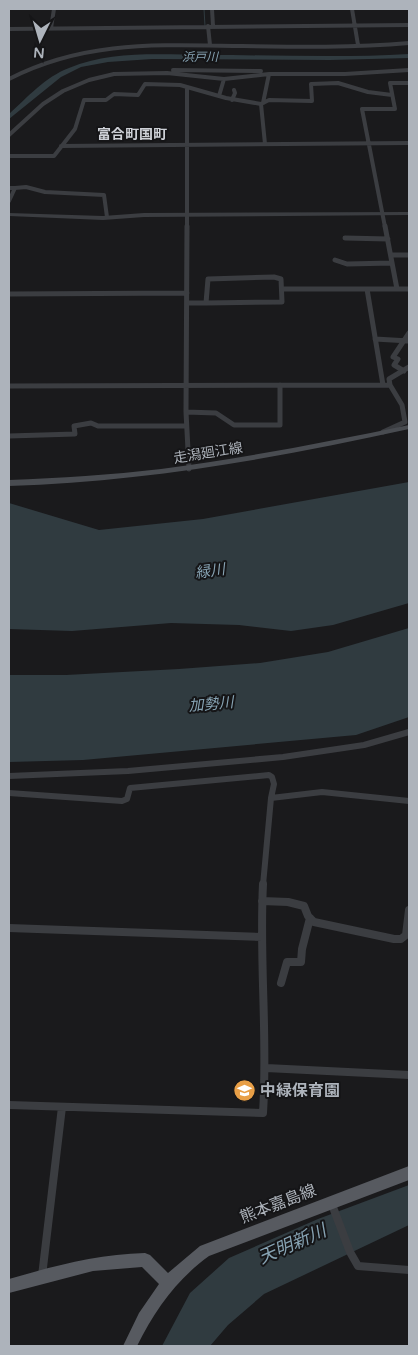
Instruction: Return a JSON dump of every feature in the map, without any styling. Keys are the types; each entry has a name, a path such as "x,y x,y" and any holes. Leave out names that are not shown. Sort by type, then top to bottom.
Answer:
{"main road":[{"name":"走潟廻江線","path":"9,483 106,478 189,469 297,451 409,427"},
{"name":"熊本嘉島線","path":"130,1346 144,1316 167,1282 188,1262 205,1251 332,1205 409,1173"},
{"path":"9,1286 42,1276 107,1262 145,1260 167,1282"}],"street":[{"path":"51,28 54,9"},
{"path":"210,46 212,9"},
{"path":"352,9 358,45"},
{"path":"9,29 409,25"},
{"path":"9,79 47,60 100,48 142,45 358,45 409,43"},
{"path":"183,75 169,70 365,72"},
{"path":"9,135 48,100 71,87 89,80 129,73 224,78 269,74 311,75 409,70"},
{"path":"283,71 311,75"},
{"path":"264,144 262,104 269,74"},
{"path":"9,156 54,156 74,129 84,100 106,100 114,94 138,95 145,84 162,85 170,83 187,88 195,88 232,100 262,104 269,100 312,101 311,75"},
{"path":"219,96 224,78"},
{"path":"311,84 338,83 368,92 392,95"},
{"path":"397,289 362,109 395,109 390,83 409,83"},
{"path":"187,88 186,426 189,469"},
{"path":"232,100 235,93 234,90"},
{"path":"62,146 409,143"},
{"path":"9,188 26,187 45,192 104,195 107,217"},
{"path":"9,202 15,188"},
{"path":"9,215 107,217 187,214 409,213"},
{"path":"345,238 388,238"},
{"path":"391,255 409,255"},
{"path":"335,260 347,264 392,263"},
{"path":"187,303 206,303 282,302 281,279 278,277 208,279 206,282 206,303"},
{"path":"282,289 409,288"},
{"path":"366,289 375,339 387,385 402,405 405,422 380,433"},
{"path":"9,294 187,292"},
{"path":"404,371 394,365 398,359 393,357 402,340 409,333"},
{"path":"375,339 409,341"},
{"path":"387,385 389,380 409,367"},
{"path":"186,412 216,413 234,425 280,426 280,384"},
{"path":"9,386 387,385"},
{"path":"9,436 75,434 74,426 91,423 98,426 186,426"},
{"path":"9,776 128,771 283,757 364,745 409,732"},
{"path":"9,793 122,801 127,799 130,788 269,775 272,777 274,784 271,798 262,901 266,1068 263,1113 9,1105"},
{"path":"271,798 322,792 409,801"},
{"path":"262,901 288,902 304,906 314,922 400,939 406,935 409,910"},
{"path":"281,983 287,962 301,962 302,949 310,918"},
{"path":"9,928 262,936"},
{"path":"266,1068 409,1075"},
{"path":"42,1276 62,1107"},
{"path":"332,1205 350,1252 358,1266 409,1270"}],"water":[{"name":"緑川","path":"409,482 409,603 333,625 291,631 239,625 171,623 72,631 9,629 9,503 99,530 203,519"},
{"name":"加勢川","path":"409,628 409,717 356,735 83,760 9,762 9,675 66,675 260,663 328,652"},
{"name":"天明新川","path":"409,1185 409,1225 264,1294 228,1325 210,1346 162,1346 190,1293 229,1258 318,1219"}],"waterway":[{"path":"204,9 205,26"},
{"name":"浜戸川","path":"9,117 59,75 93,62 122,58 152,57 330,59 409,56"}],"place":[{"name":"中緑保育園","path":"244,1091"}],"district":[{"name":"富合町国町","path":"132,134"}]}
